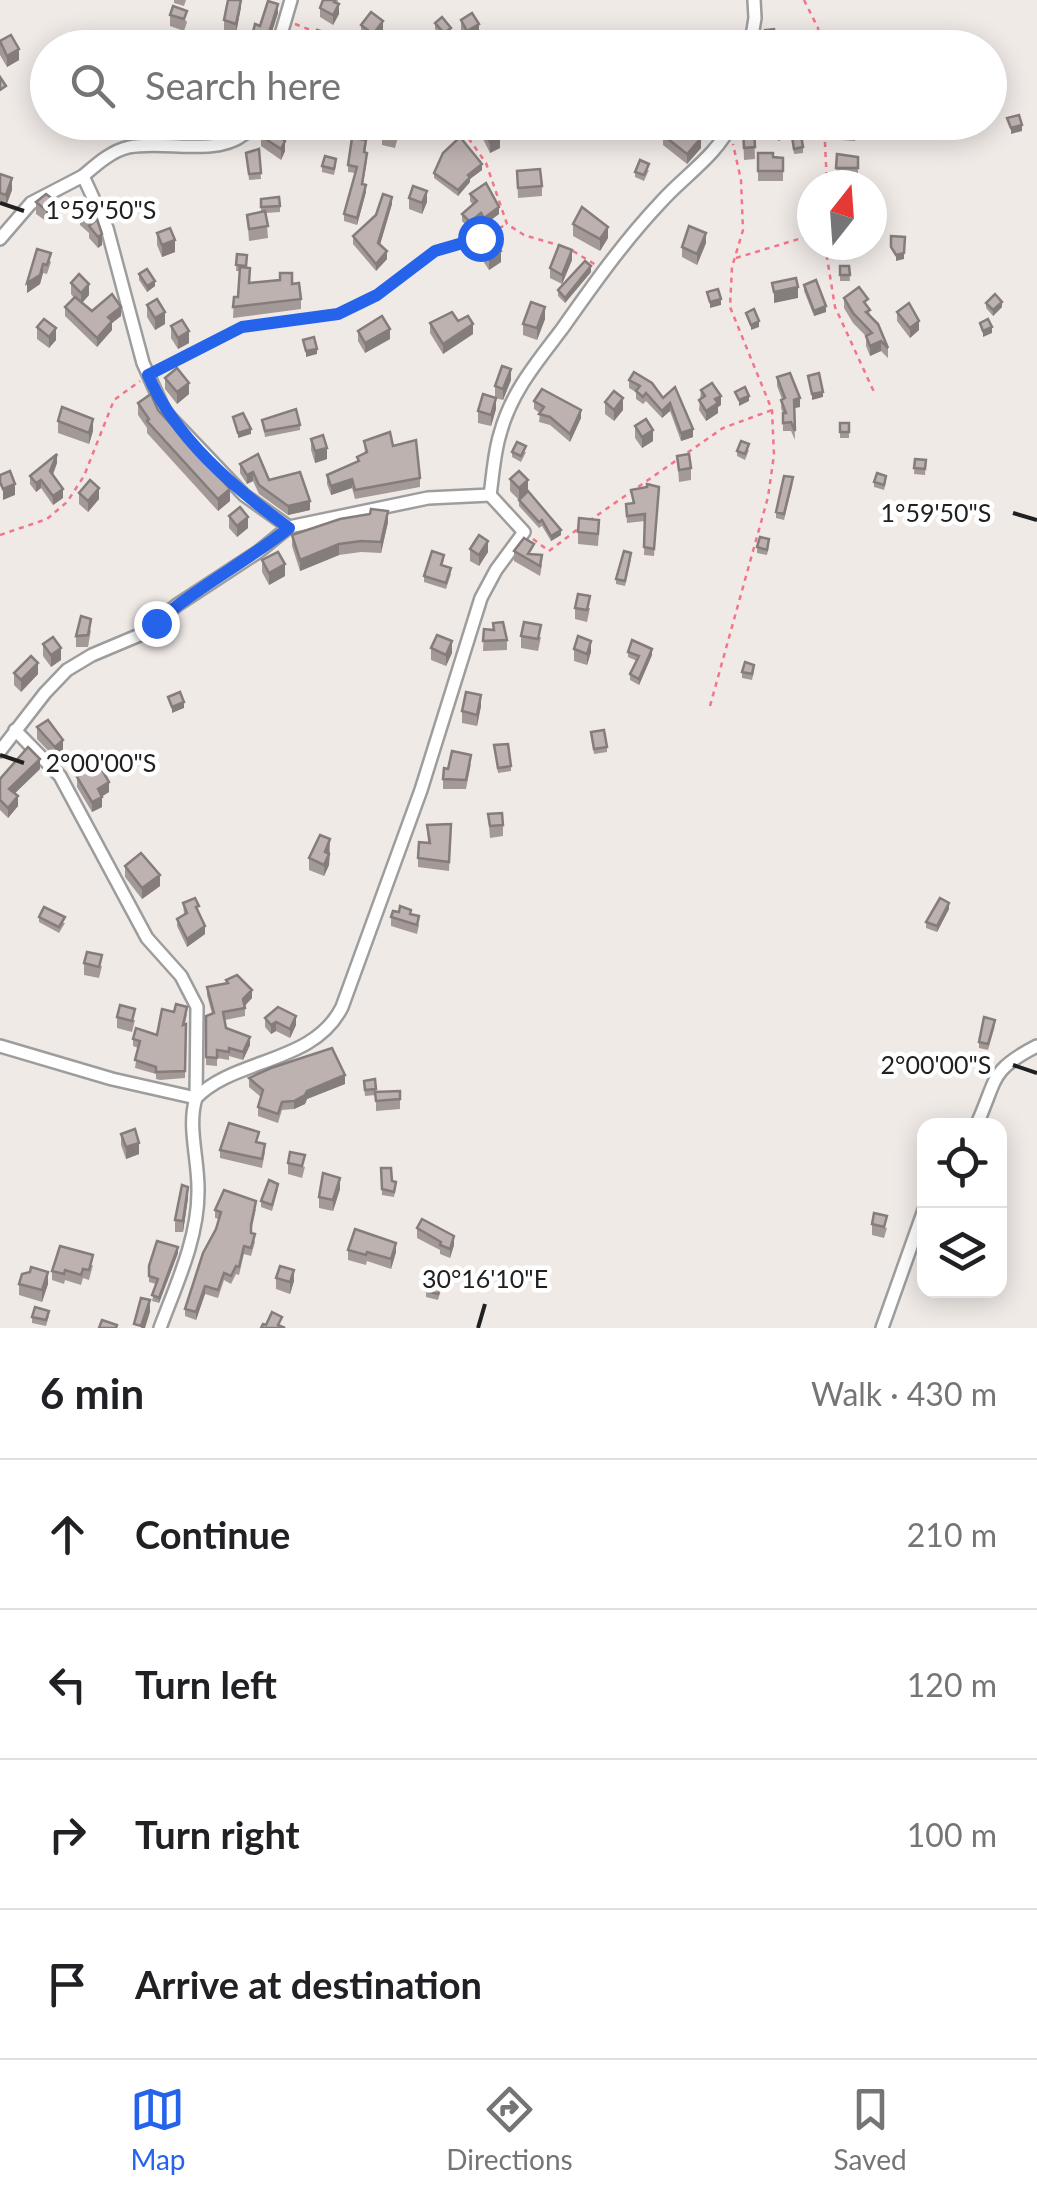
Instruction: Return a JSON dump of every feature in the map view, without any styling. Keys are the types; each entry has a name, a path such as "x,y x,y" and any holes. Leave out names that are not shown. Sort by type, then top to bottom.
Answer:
{"street":[{"path":"282,30 290,0"},
{"path":"753,30 754,0"},
{"path":"0,239 31,203 127,147 218,146 233,140"},
{"path":"490,494 500,434 517,392 537,358 604,269 659,204 721,140"},
{"path":"83,176 108,228 148,375 165,412 244,495 289,528"},
{"path":"0,751 67,670 142,634 176,605 289,528 428,498 490,494"},
{"path":"0,1046 112,1079 196,1098 216,1084 315,1040 335,1022 416,806 481,598 524,532 490,494"},
{"path":"15,730 60,776 147,938 180,976 197,1007 196,1098 192,1119 198,1210 160,1328"},
{"path":"979,1118 1000,1069 1037,1046"},
{"path":"882,1328 917,1230"}],"path":[{"path":"804,0 818,30"},
{"path":"285,20 310,30"},
{"path":"470,140 486,163 507,224 524,235 566,248 604,269"},
{"path":"710,706 768,497 774,456 772,410 730,307 734,258 743,230 741,180 734,140"},
{"path":"825,140 826,170"},
{"path":"0,535 47,520 67,502 84,476 114,400 148,375 242,327 338,314 377,295 435,251 480,238 507,224"},
{"path":"734,258 797,239"},
{"path":"828,260 836,307 874,392"},
{"path":"524,532 549,551 723,428 772,410"}],"building":[{"path":"228,0 241,0 236,24 224,20"},
{"path":"323,0 339,4 333,15 320,8"},
{"path":"268,1 278,4 270,30 254,30 255,24 260,26"},
{"path":"173,6 187,11 184,19 170,15"},
{"path":"371,12 383,21 376,30 361,25"},
{"path":"472,13 479,24 466,30 461,20"},
{"path":"442,17 451,28 441,30 435,23"},
{"path":"11,35 19,49 7,56 0,41"},
{"path":"1019,115 1022,125 1011,128 1007,118"},
{"path":"267,140 284,140 281,149"},
{"path":"352,140 366,140 362,184 366,185 357,218 344,214 357,167 348,165"},
{"path":"457,140 462,140 482,164 458,190 434,173 443,153"},
{"path":"669,140 699,140 687,154"},
{"path":"744,140 755,140 755,147 744,148"},
{"path":"792,140 802,140 803,147 794,149"},
{"path":"259,149 261,173 249,174 246,153"},
{"path":"758,153 783,158 783,171 758,171"},
{"path":"837,154 858,157 858,168 836,168"},
{"path":"325,156 336,159 334,169 322,166"},
{"path":"640,160 649,164 644,175 635,172"},
{"path":"540,169 542,186 518,188 517,171"},
{"path":"0,174 12,178 6,195 0,193"},
{"path":"486,183 499,207 470,222 462,214 477,201 470,194"},
{"path":"413,186 427,191 422,203 409,198"},
{"path":"46,194 54,200 46,210 36,202"},
{"path":"383,194 392,197 378,243 387,251 376,264 353,236 376,215"},
{"path":"279,197 280,206 261,207 261,199"},
{"path":"90,204 96,215 89,222 80,214"},
{"path":"582,207 608,227 600,239 573,224"},
{"path":"265,211 268,226 249,229 247,215"},
{"path":"97,219 102,234 98,237 89,226"},
{"path":"689,226 706,233 697,254 682,247"},
{"path":"170,228 175,240 162,245 157,233"},
{"path":"488,230 501,251 489,259 475,237"},
{"path":"891,236 905,237 904,253 896,255"},
{"path":"559,245 572,250 562,275 550,268"},
{"path":"37,249 51,253 40,275 27,283"},
{"path":"237,254 247,255 246,266 236,265"},
{"path":"585,261 591,266 565,298 558,290"},
{"path":"840,266 849,266 850,275 840,275"},
{"path":"240,267 250,268 249,283 280,280 280,273 292,273 292,284 299,283 301,299 233,307 234,297 238,297"},
{"path":"147,269 155,281 147,286 139,274"},
{"path":"79,274 89,284 81,293 71,283"},
{"path":"796,278 798,287 774,292 772,283"},
{"path":"816,280 826,306 814,311 804,285"},
{"path":"859,287 868,299 864,302 870,310 866,312 878,324 888,348 881,341 870,346 866,336 872,333 844,298"},
{"path":"718,289 721,299 710,302 707,292"},
{"path":"112,294 121,307 108,317 112,321 97,338 65,307 75,297 92,311"},
{"path":"995,294 1002,302 993,310 986,303"},
{"path":"157,299 165,312 155,318 147,305"},
{"path":"531,302 545,307 537,328 523,324"},
{"path":"909,303 919,321 910,328 897,312"},
{"path":"754,309 759,321 751,325 746,313"},
{"path":"452,312 458,321 468,316 473,324 443,344 430,323"},
{"path":"382,316 390,329 365,343 358,331"},
{"path":"44,319 56,328 49,337 37,327"},
{"path":"988,319 992,327 983,331 980,323"},
{"path":"182,320 189,331 178,338 171,326"},
{"path":"314,337 317,349 306,351 303,340"},
{"path":"502,366 511,369 503,389 495,386"},
{"path":"177,368 189,383 177,392 165,378"},
{"path":"634,372 652,383 663,398 675,387 693,429 681,433 670,403 662,411 646,393 643,397 636,391 640,386 629,380"},
{"path":"790,373 800,398 794,400 795,431 791,422 783,423 786,413 781,400 785,398 777,377"},
{"path":"819,373 823,392 812,394 808,376"},
{"path":"712,383 721,396 706,411 699,400 705,396 701,390"},
{"path":"745,387 749,396 739,400 735,392"},
{"path":"542,389 581,410 570,434 550,417 539,414 544,407 534,401"},
{"path":"614,391 623,398 614,410 605,402"},
{"path":"151,394 158,410 230,489 218,499 147,421 138,403"},
{"path":"483,394 496,398 491,415 478,411"},
{"path":"62,407 93,419 89,433 58,421"},
{"path":"296,409 300,425 265,431 262,420"},
{"path":"243,413 251,429 238,433 233,417"},
{"path":"646,419 653,430 642,437 635,426"},
{"path":"840,423 849,423 849,432 840,432"},
{"path":"390,432 393,446 416,440 420,478 355,490 352,479 331,486 327,475 359,461 357,457 367,452 364,441"},
{"path":"323,435 327,448 315,451 311,439"},
{"path":"741,441 749,444 745,454 737,451"},
{"path":"517,442 526,446 521,456 512,452"},
{"path":"57,454 50,471 63,489 53,496 41,480 36,483 30,476"},
{"path":"258,454 269,480 300,472 310,501 288,506 259,485 253,472 247,475 240,464"},
{"path":"689,454 691,468 679,470 677,456"},
{"path":"915,459 926,460 925,469 914,468"},
{"path":"10,471 15,484 3,489 0,475"},
{"path":"519,471 528,480 519,488 510,479"},
{"path":"877,473 886,476 884,485 874,482"},
{"path":"784,476 793,477 784,514 776,512"},
{"path":"90,480 99,488 88,501 79,493"},
{"path":"647,484 659,487 654,549 644,547 645,514 627,516 626,504 634,503 631,490"},
{"path":"528,491 561,530 551,536 542,520 539,522 519,500"},
{"path":"240,507 248,517 237,526 229,516"},
{"path":"371,509 388,511 381,542 339,544 300,560 292,535 370,514"},
{"path":"579,518 599,520 598,534 578,532"},
{"path":"479,535 488,541 479,555 470,549"},
{"path":"760,537 769,539 767,550 757,547"},
{"path":"524,538 534,544 528,554 542,555 540,566 514,551"},
{"path":"432,551 444,555 441,565 451,568 446,583 424,576"},
{"path":"624,551 631,553 625,581 616,579"},
{"path":"278,552 285,564 269,573 262,560"},
{"path":"578,594 590,596 587,610 575,608"},
{"path":"81,616 91,619 88,635 76,636"},
{"path":"503,622 507,640 483,641 484,629 494,630 493,623"},
{"path":"524,622 541,625 538,639 521,636"},
{"path":"437,635 452,641 446,655 431,648"},
{"path":"578,636 591,641 587,654 574,649"},
{"path":"53,637 61,648 51,655 43,644"},
{"path":"632,640 652,649 639,679 630,674 639,656 628,652"},
{"path":"31,656 38,663 21,680 14,673"},
{"path":"745,662 754,665 752,674 742,672"},
{"path":"180,692 184,702 172,707 168,697"},
{"path":"466,692 481,695 477,715 462,711"},
{"path":"48,720 63,740 55,747 37,727"},
{"path":"604,730 607,747 594,749 591,732"},
{"path":"508,744 511,766 498,768 494,745"},
{"path":"28,747 40,759 9,789 18,796 8,808 0,800 0,779"},
{"path":"452,751 471,755 466,780 443,779"},
{"path":"98,763 109,782 98,789 102,797 92,802 77,777"},
{"path":"502,813 503,825 490,826 488,814"},
{"path":"451,824 449,862 418,858 419,842 430,843 427,825"},
{"path":"320,835 330,839 324,865 309,858"},
{"path":"141,853 160,875 142,888 125,866"},
{"path":"195,898 205,926 187,939 177,919 187,913 183,903"},
{"path":"940,898 949,903 937,926 926,922"},
{"path":"400,906 419,916 417,925 391,917 393,911 399,912"},
{"path":"44,907 65,917 59,927 39,917"},
{"path":"87,952 102,955 99,967 84,963"},
{"path":"237,975 252,990 243,999 245,1008 223,1012 226,1028 250,1037 243,1052 229,1048 229,1052 217,1050 217,1058 206,1057 206,1016 214,1013 207,987 228,983 226,980"},
{"path":"176,1004 187,1007 183,1025 186,1024 185,1071 156,1072 156,1067 135,1060 140,1041 133,1039 136,1028 157,1035 162,1009 174,1012"},
{"path":"120,1005 135,1009 132,1021 117,1017"},
{"path":"278,1007 296,1016 290,1029 276,1022 271,1025 265,1018"},
{"path":"984,1017 995,1020 988,1044 979,1042"},
{"path":"332,1048 345,1075 307,1091 294,1101 282,1102 278,1114 258,1107 263,1090 249,1078"},
{"path":"375,1079 376,1089 365,1090 364,1081"},
{"path":"400,1091 400,1099 376,1101 375,1092"},
{"path":"229,1123 259,1132 256,1142 265,1144 262,1159 220,1150"},
{"path":"135,1129 139,1143 126,1147 121,1134"},
{"path":"290,1152 305,1155 302,1166 288,1163"},
{"path":"381,1168 391,1168 392,1181 396,1182 394,1192 382,1189"},
{"path":"323,1173 340,1178 333,1200 319,1197"},
{"path":"269,1180 278,1184 272,1205 261,1201"},
{"path":"182,1185 188,1187 183,1221 175,1220"},
{"path":"224,1190 256,1201 251,1248 244,1246 239,1267 231,1276 224,1273 218,1290 205,1286 196,1312 185,1309 203,1253 216,1229 221,1212 215,1210"},
{"path":"874,1213 887,1216 884,1227 872,1224"},
{"path":"422,1219 454,1236 450,1249 417,1228"},
{"path":"355,1229 396,1243 391,1259 348,1250"},
{"path":"157,1241 178,1247 159,1298 152,1295 158,1279 149,1276"},
{"path":"60,1246 93,1255 89,1270 83,1269 81,1275 52,1271"},
{"path":"280,1266 294,1270 290,1282 276,1278"},
{"path":"31,1267 48,1272 42,1290 19,1284 22,1274 30,1272"},
{"path":"429,1281 441,1284 438,1294 426,1291"},
{"path":"141,1298 150,1300 141,1326 134,1324"},
{"path":"35,1307 49,1311 46,1320 32,1317"},
{"path":"272,1312 282,1317 278,1325 285,1328 261,1328"},
{"path":"102,1320 117,1325 116,1328 99,1328"}],"route":[{"path":"156,623 176,605 289,528 244,495 165,412 148,375 242,327 338,314 377,295 435,251 480,238"}]}
